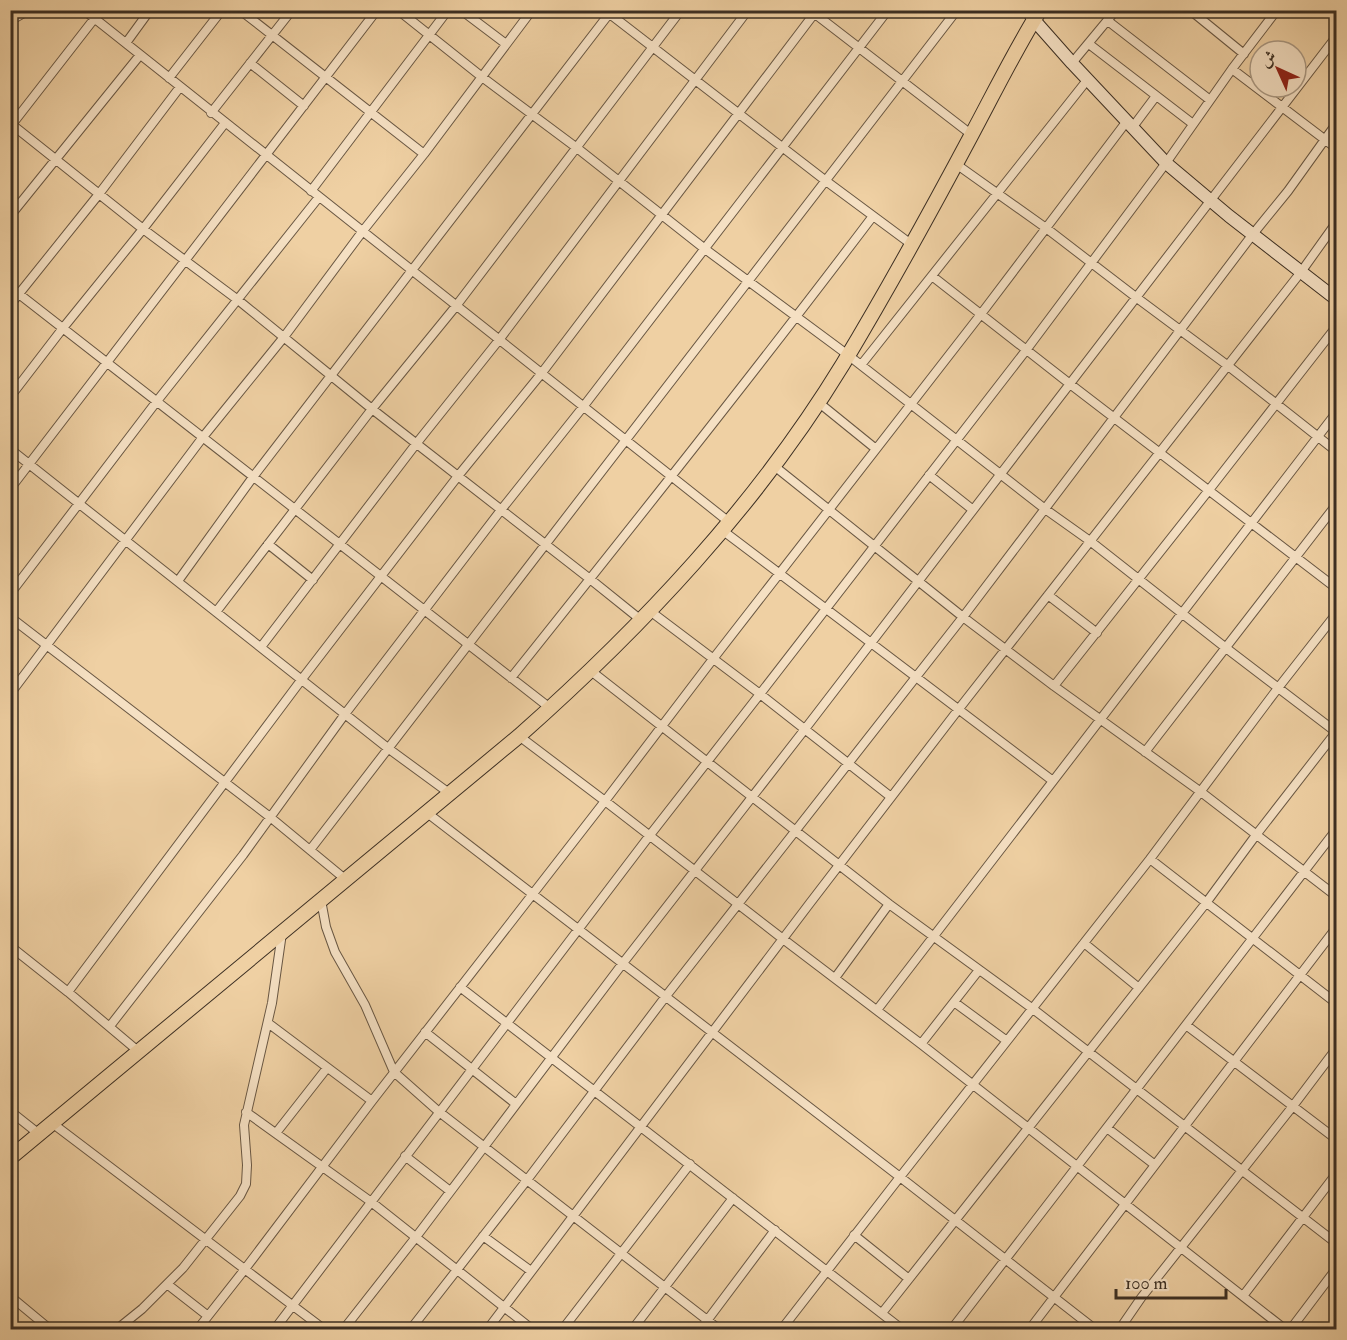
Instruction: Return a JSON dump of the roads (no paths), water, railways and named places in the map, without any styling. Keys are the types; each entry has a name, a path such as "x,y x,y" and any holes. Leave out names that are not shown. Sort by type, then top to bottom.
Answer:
{"main road":[{"path":"10,1158 519,736 591,671 646,616 725,526 773,465 818,402 880,301 1037,15"}],"street":[{"path":"10,21 29,10"},
{"path":"84,10 672,477 778,574 1053,781"},
{"path":"126,43 150,10"},
{"path":"169,78 222,10"},
{"path":"240,10 424,154"},
{"path":"211,112 292,10"},
{"path":"10,489 377,10"},
{"path":"398,10 482,77 578,148 662,216 911,403 1336,732 1206,903 882,1313"},
{"path":"311,191 448,10"},
{"path":"461,10 506,45"},
{"path":"10,694 203,437 284,338 532,10"},
{"path":"216,612 372,409 456,306 681,10"},
{"path":"261,647 416,444 499,340 748,10"},
{"path":"110,1026 243,855 345,714 501,510 583,407 888,10"},
{"path":"310,850 957,10"},
{"path":"1022,10 1037,15 1072,63 1166,163 1211,202 1336,299"},
{"path":"1072,63 1116,10"},
{"path":"274,1329 706,761 1027,349 1277,10"},
{"path":"178,581 253,477 609,12 783,148 911,244"},
{"path":"68,992 302,679 458,476 541,374 814,12 858,49 972,135"},
{"path":"1195,12 1244,54"},
{"path":"94,19 11,125 238,300 330,376 590,579 713,659 891,797"},
{"path":"1108,21 1210,100"},
{"path":"343,1329 416,1237 623,963 1336,37"},
{"path":"1089,44 1193,124"},
{"path":"10,216 140,55"},
{"path":"250,63 304,106"},
{"path":"1232,69 1336,148"},
{"path":"861,365 1088,79"},
{"path":"10,305 99,194 180,87"},
{"path":"197,1329 1046,228 1129,124 1156,96"},
{"path":"10,397 225,123"},
{"path":"410,1329 666,996 963,617 1253,234 1282,199 1336,124"},
{"path":"956,164 1046,228 1336,451"},
{"path":"10,594 157,401 319,197"},
{"path":"511,678 672,477 873,216"},
{"path":"487,1329 891,797 1301,272 1336,223"},
{"path":"932,276 1336,588"},
{"path":"10,287 550,708"},
{"path":"1054,686 1336,327"},
{"path":"818,402 876,449"},
{"path":"877,1010 1336,413"},
{"path":"10,449 389,749 449,793"},
{"path":"773,465 963,617 1201,792 1336,896"},
{"path":"929,475 973,510"},
{"path":"1145,752 1336,505"},
{"path":"268,544 313,580"},
{"path":"1048,595 1096,633"},
{"path":"781,1329 1150,859 1336,614"},
{"path":"10,617 270,817 345,879"},
{"path":"591,671 889,904 1033,1009 1336,1243"},
{"path":"519,736 1288,1329 1336,1269"},
{"path":"426,812 1096,1329"},
{"path":"951,1329 1336,830"},
{"path":"1150,859 1336,1003"},
{"path":"321,900 326,927 335,952 365,1005 394,1072 483,1147 720,1329"},
{"path":"835,978 889,904"},
{"path":"1029,1329 1336,928"},
{"path":"116,1329 141,1309 183,1268 240,1196 246,1184 244,1125 272,1004 282,932"},
{"path":"1084,943 1139,988"},
{"path":"10,946 138,1051"},
{"path":"921,1044 979,970"},
{"path":"460,987 903,1329"},
{"path":"954,1002 1007,1041"},
{"path":"267,1023 372,1101"},
{"path":"1186,1025 1336,1139"},
{"path":"425,1032 516,1104"},
{"path":"1119,1329 1146,1290 1336,1049"},
{"path":"276,1133 327,1068"},
{"path":"10,1111 39,1134"},
{"path":"246,1112 370,1201 533,1329"},
{"path":"52,1123 325,1329"},
{"path":"1107,1128 1155,1165"},
{"path":"405,1156 450,1191"},
{"path":"562,1329 690,1164"},
{"path":"1243,1296 1336,1174"},
{"path":"633,1329 733,1198"},
{"path":"700,1329 775,1230"},
{"path":"854,1235 909,1279"},
{"path":"483,1236 531,1271"},
{"path":"167,1284 208,1316"},
{"path":"10,1296 51,1329"}]}
